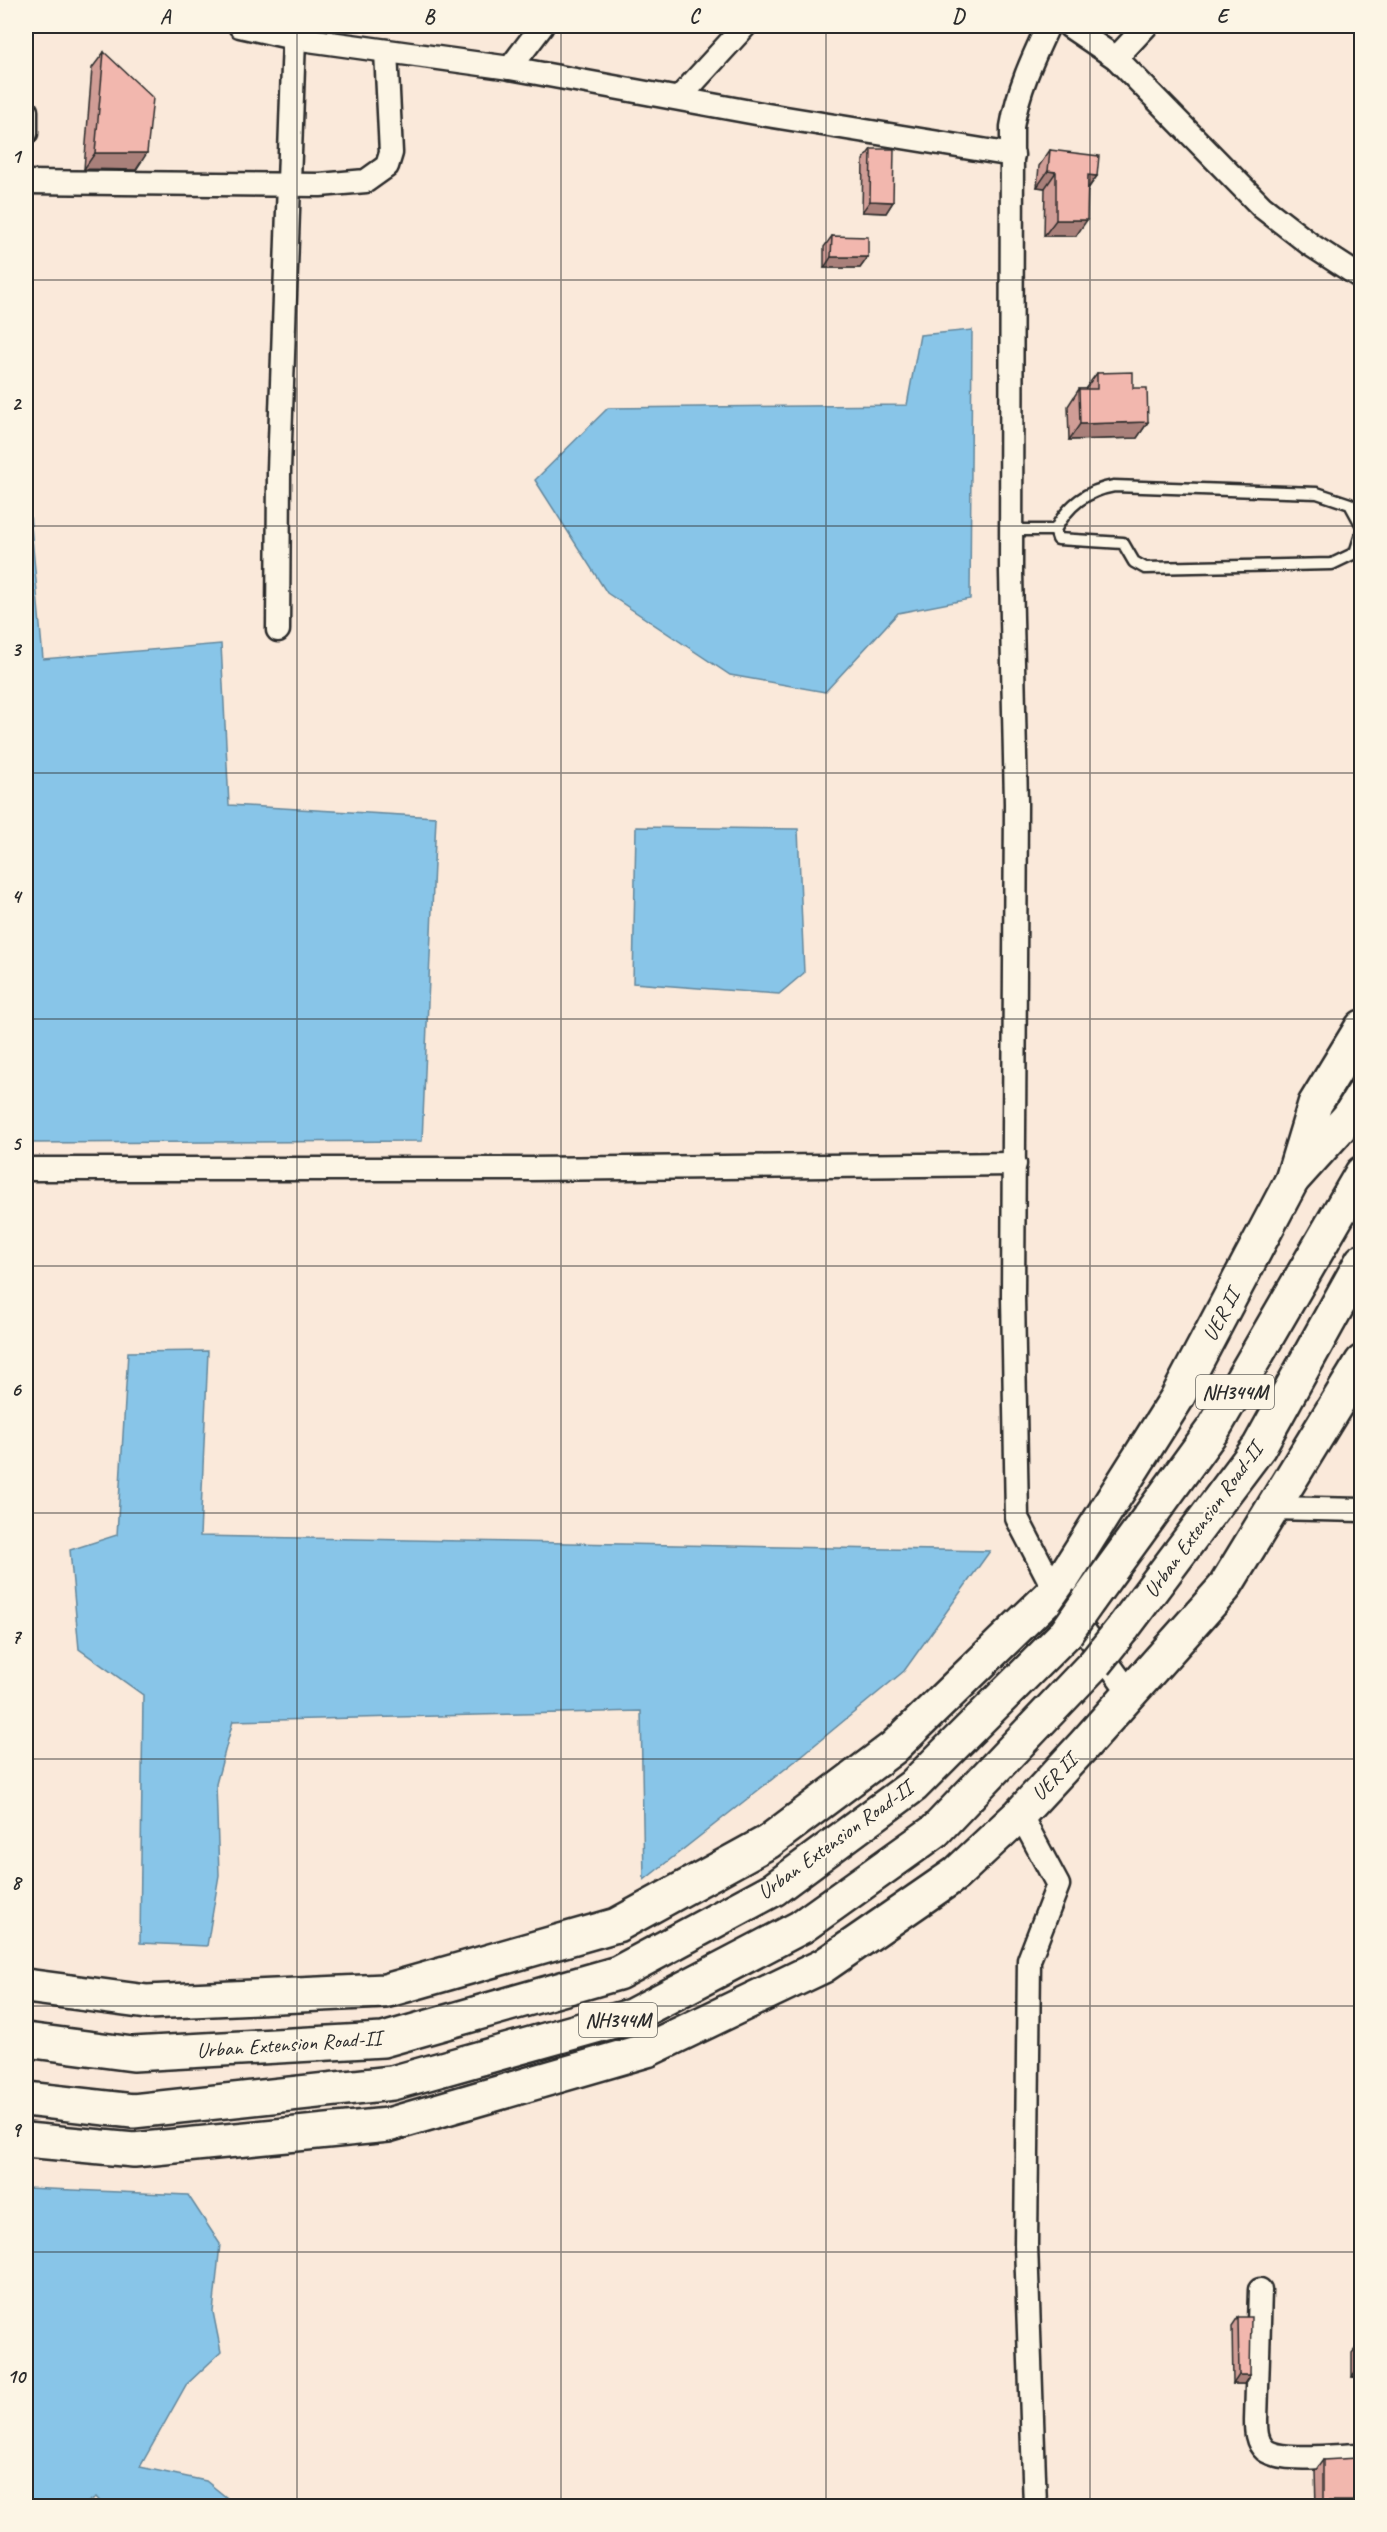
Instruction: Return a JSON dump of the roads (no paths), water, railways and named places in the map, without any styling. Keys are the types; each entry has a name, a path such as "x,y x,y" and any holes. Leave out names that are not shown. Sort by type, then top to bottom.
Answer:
{"main road":[{"name":"UER II","path":"26,1986 147,2002 385,1991 617,1925 768,1842 885,1755 1055,1591 1177,1398 1292,1180 1315,1104 1362,1027"},
{"path":"1292,1180 1349,1117 1362,1096"},
{"name":"Urban Extension Road-II","path":"26,2040 133,2054 383,2040 618,1973 774,1888 913,1786 1077,1617 1214,1428 1362,1173"},
{"name":"Urban Extension Road-II","path":"26,2099 133,2111 392,2083 631,2016 801,1927 935,1831 1099,1659 1258,1447 1362,1260"},
{"name":"UER II","path":"26,2140 134,2150 388,2125 647,2050 823,1966 956,1874 1020,1814 1224,1588 1362,1362"}],"street":[{"path":"243,26 294,38 510,68 767,115 1013,155"},
{"path":"510,68 542,26"},
{"path":"679,98 745,26"},
{"path":"1048,26 1017,96 1012,127 1011,530 1016,803 1013,1296 1017,1518 1055,1591 1077,1617 1099,1659 1130,1693"},
{"path":"1069,26 1116,58 1262,207 1311,245 1362,278"},
{"path":"1116,58 1146,26"},
{"path":"278,630 279,470 294,38"},
{"path":"26,182 288,185 366,181 387,166 392,137 386,51"},
{"path":"26,111 26,133"},
{"path":"26,1169 542,1169 1015,1164"},
{"path":"1272,1508 1362,1510"},
{"path":"1020,1814 1058,1885 1029,1960 1026,2245 1035,2506"},
{"path":"1260,2289 1256,2420 1258,2441 1263,2449 1271,2454 1286,2456 1362,2455"}],"lane":[{"path":"1362,526 1350,504 1317,493 1114,486 1084,495 1066,512 1055,530 1058,539 1122,543 1134,562 1145,567 1325,565 1344,560 1355,553 1362,531"},
{"path":"1011,530 1055,530"}],"water":[{"path":"972,330 970,599 898,613 825,692 730,675 607,593 535,480 608,408 907,405 920,335"},
{"path":"26,470 43,659 221,644 229,805 436,817 422,1141 26,1143"},
{"path":"636,827 798,829 804,973 779,994 633,983"},
{"path":"208,1351 200,1536 990,1551 904,1671 794,1762 644,1880 641,1711 233,1721 216,1784 219,1875 207,1946 140,1943 143,1695 79,1649 70,1550 117,1535 128,1352"},
{"path":"26,2188 188,2195 220,2244 213,2312 221,2352 186,2385 140,2467 206,2481 237,2506 104,2506 96,2497 82,2506 26,2506"}]}
